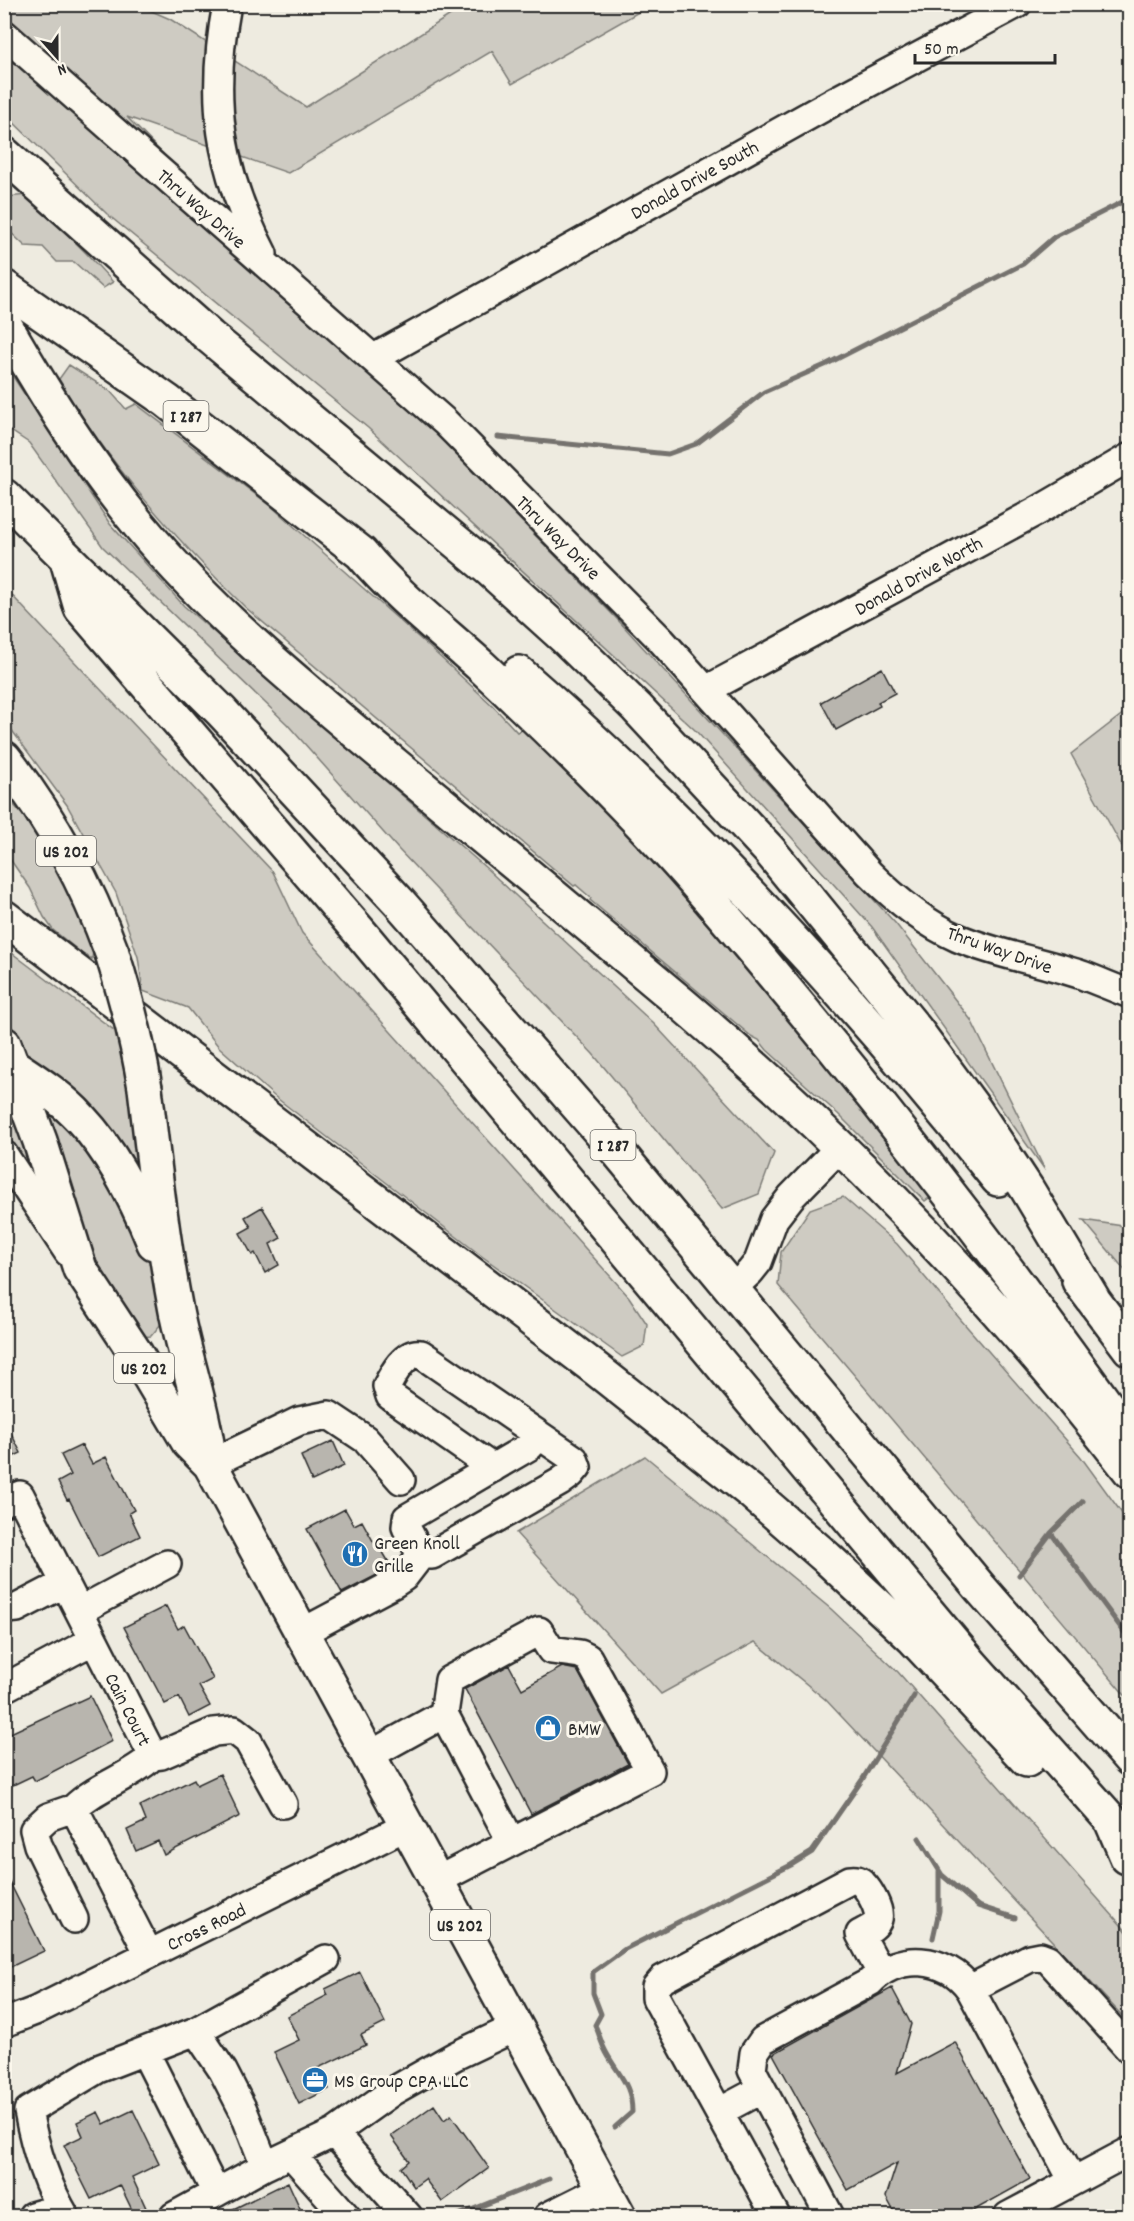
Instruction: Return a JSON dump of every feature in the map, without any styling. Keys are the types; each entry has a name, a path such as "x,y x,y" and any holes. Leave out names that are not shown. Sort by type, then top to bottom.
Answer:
{"highway":[{"path":"4,154 210,337 489,569 637,708 769,850 916,1030 975,1110 1021,1179 1093,1299"},
{"name":"I 287","path":"4,287 167,401 361,553 382,578 450,638 574,756 674,859 761,959 927,1163 1130,1438"},
{"path":"4,323 63,422 98,473 140,527 211,603 339,718 685,1007 840,1146 920,1226 1012,1326 1078,1404 1130,1471"},
{"name":"I 287","path":"4,496 220,711 398,901 618,1152 988,1597 1130,1759"},
{"name":"I 287","path":"361,553 393,566 465,626 555,704 701,844 776,922 901,1061 965,1138 1130,1349"},
{"name":"I 287","path":"67,558 81,608 337,905 972,1665 1111,1820 1128,1859"},
{"name":"US 202","path":"4,758 51,824 72,861 99,916 126,996 139,1047 170,1281 207,1435 210,1464"},
{"path":"4,917 596,1369 750,1491 913,1638 1047,1780 1128,1859"},
{"path":"7,1056 51,1091 82,1120 129,1187 170,1281"},
{"name":"US 202","path":"7,1056 40,1141 80,1269 136,1354 189,1443 210,1464 611,2202"},
{"path":"136,1354 152,1356 162,1353 171,1347 180,1330"}],"street":[{"path":"227,4 220,38 218,103 229,173 246,220 270,266"},
{"name":"Donald Drive South","path":"374,358 833,102 1017,4"},
{"name":"Thru Way Drive","path":"4,34 270,266 454,431 661,640 869,873 910,910 958,938 1016,958 1081,975 1130,994"},
{"name":"Donald Drive North","path":"706,690 1039,510 1130,458"},
{"path":"733,1288 758,1262 774,1220 791,1197 840,1146"},
{"path":"4,1155 80,1269"},
{"path":"421,1555 432,1555 560,1482 575,1470 577,1465 574,1459 421,1354 411,1354 387,1386 390,1396 493,1468"},
{"path":"210,1464 299,1421 329,1414 365,1439 401,1480"},
{"path":"421,1555 406,1527 407,1518 530,1446 538,1434"},
{"name":"Cain Court","path":"12,1498 64,1583 153,1756 144,1764 87,1795 74,1808 48,1817 34,1830 38,1845 74,1919"},
{"path":"301,1633 395,1583 404,1577 421,1555"},
{"path":"79,1611 167,1564"},
{"path":"4,1608 17,1608 64,1583"},
{"path":"436,1881 650,1771 588,1658 580,1654 551,1650 539,1631 449,1680 444,1714 511,1841"},
{"path":"4,1688 94,1640"},
{"path":"368,1756 444,1714"},
{"path":"153,1756 161,1755 214,1732 234,1730 248,1741 283,1804"},
{"path":"74,1808 149,1954"},
{"name":"Cross Road","path":"4,2023 35,2010 407,1826"},
{"path":"776,2217 656,1998 655,1990 660,1981 850,1880 863,1883 879,1913 874,1925 860,1934 880,1971"},
{"path":"970,1989 1030,1958 1040,1956 1048,1959 1130,2050"},
{"path":"32,2217 62,2212 30,2131 16,2114 98,2069 196,2031 326,1959"},
{"path":"830,2217 752,2070 754,2054 763,2040 870,1982 880,1971 917,1961 932,1963 950,1970 970,1989 1073,2181"},
{"path":"174,2217 265,2166 334,2133 393,2091 455,2056 516,2027"},
{"path":"196,2031 223,2071 243,2110 265,2166"},
{"path":"146,2052 216,2193"},
{"path":"719,2112 762,2089"},
{"path":"334,2133 408,2217"},
{"path":"1008,2217 1130,2151"},
{"path":"291,2154 345,2217"},
{"path":"548,2217 611,2202"}],"shaded area":[{"path":"4,5 138,5 170,19 306,107 466,5 651,5 512,84 492,51 288,173 127,117 617,619 896,924 971,1020 1045,1170 872,927 696,731 368,428 107,214 5,114"},
{"path":"4,193 6,197 28,195 113,282 103,288 74,262 57,262 43,247 25,246 5,227"},
{"path":"4,363 110,524 184,606 486,868 654,1024 774,1153 759,1194 722,1209 593,1054 399,850 287,724 103,547 29,443 5,427"},
{"path":"69,365 110,391 126,409 136,404 271,506 426,644 492,705 517,732 524,729 592,795 591,797 652,859 667,878 669,877 730,949 732,948 863,1107 930,1195 929,1198 925,1201 838,1114 767,1050 759,1040 751,1036 590,900 591,898 576,885 574,886 245,607 144,499 99,441 59,379"},
{"path":"5,588 273,872 302,933 629,1297 647,1324 644,1346 622,1357 483,1257 274,1096 219,1047 188,1008 143,991 138,957 116,893 67,805 5,721"},
{"path":"1129,709 1129,859 1071,754"},
{"path":"4,793 24,817 47,854 72,887 94,943 92,959 53,930 30,888 5,852"},
{"path":"4,947 123,1037 144,1186 27,1055 17,1040 5,1010"},
{"path":"4,1078 47,1204 5,1137"},
{"path":"43,1097 72,1122 148,1254 165,1309 161,1324 151,1336 142,1337 110,1291 93,1257 54,1154"},
{"path":"843,1197 897,1244 1081,1457 1129,1523 1129,1700 778,1285 781,1252 810,1209"},
{"path":"1083,1220 1129,1227 1129,1277 1124,1269"},
{"path":"645,1456 831,1609 898,1672 1129,1934 1129,2023 826,1700 755,1642 661,1694 516,1533"}],"building":[{"path":"882,668 895,693 878,702 880,706 836,730 821,702"},
{"path":"262,1207 281,1238 270,1244 279,1265 265,1273 255,1253 252,1255 240,1233 251,1227 245,1217"},
{"path":"4,1419 21,1453 4,1461"},
{"path":"333,1441 344,1466 312,1481 301,1456"},
{"path":"82,1445 92,1464 106,1457 134,1510 129,1513 140,1536 98,1557 58,1482 71,1475 61,1455"},
{"name":"Green Knoll Grille","path":"345,1509 354,1525 362,1521 378,1550 381,1549 390,1564 378,1571 379,1574 342,1593 307,1529"},
{"path":"166,1606 178,1629 184,1625 213,1679 199,1686 210,1706 189,1717 179,1697 165,1704 124,1627"},
{"name":"BMW","path":"509,1665 522,1689 562,1667 577,1670 628,1764 531,1814 465,1689"},
{"path":"90,1696 112,1741 35,1781 32,1776 9,1787 4,1777 4,1736"},
{"path":"220,1774 240,1816 164,1855 158,1841 136,1851 127,1830 146,1821 140,1806 194,1779 197,1785"},
{"path":"4,1871 44,1951 4,1970"},
{"path":"360,1972 385,2023 361,2035 366,2045 318,2068 329,2089 299,2104 274,2052 299,2040 287,2016 328,1995 325,1989"},
{"path":"892,1988 911,2024 897,2073 955,2042 1030,2179 962,2217 897,2217 886,2197 897,2163 848,2190 773,2054"},
{"path":"434,2105 444,2120 451,2115 489,2168 442,2202 425,2179 414,2187 401,2168 409,2161 391,2136"},
{"path":"133,2110 159,2164 132,2177 146,2208 134,2214 120,2185 91,2199 64,2145 83,2136 77,2122 98,2112 104,2124"},
{"path":"288,2182 304,2217 217,2217"}],"waterway":[{"path":"498,437 668,454 696,444 764,392 825,365 1023,264 1054,237 1130,198"},
{"path":"1019,1575 1051,1533 1083,1501"},
{"path":"1051,1533 1130,1640"},
{"path":"615,2127 632,2112 630,2094 606,2052 595,2025 601,2014 593,1993 593,1972 625,1949 791,1865 812,1852 862,1780 914,1696"},
{"path":"919,1838 942,1875 978,1906 1015,1918"},
{"path":"933,1938 939,1911 939,1872"},
{"path":"456,2216 549,2179"}],"place":[{"name":"Green Knoll Grille","path":"355,1554"},
{"name":"BMW","path":"548,1728"},
{"name":"MS Group CPA LLC","path":"315,2080"}]}
